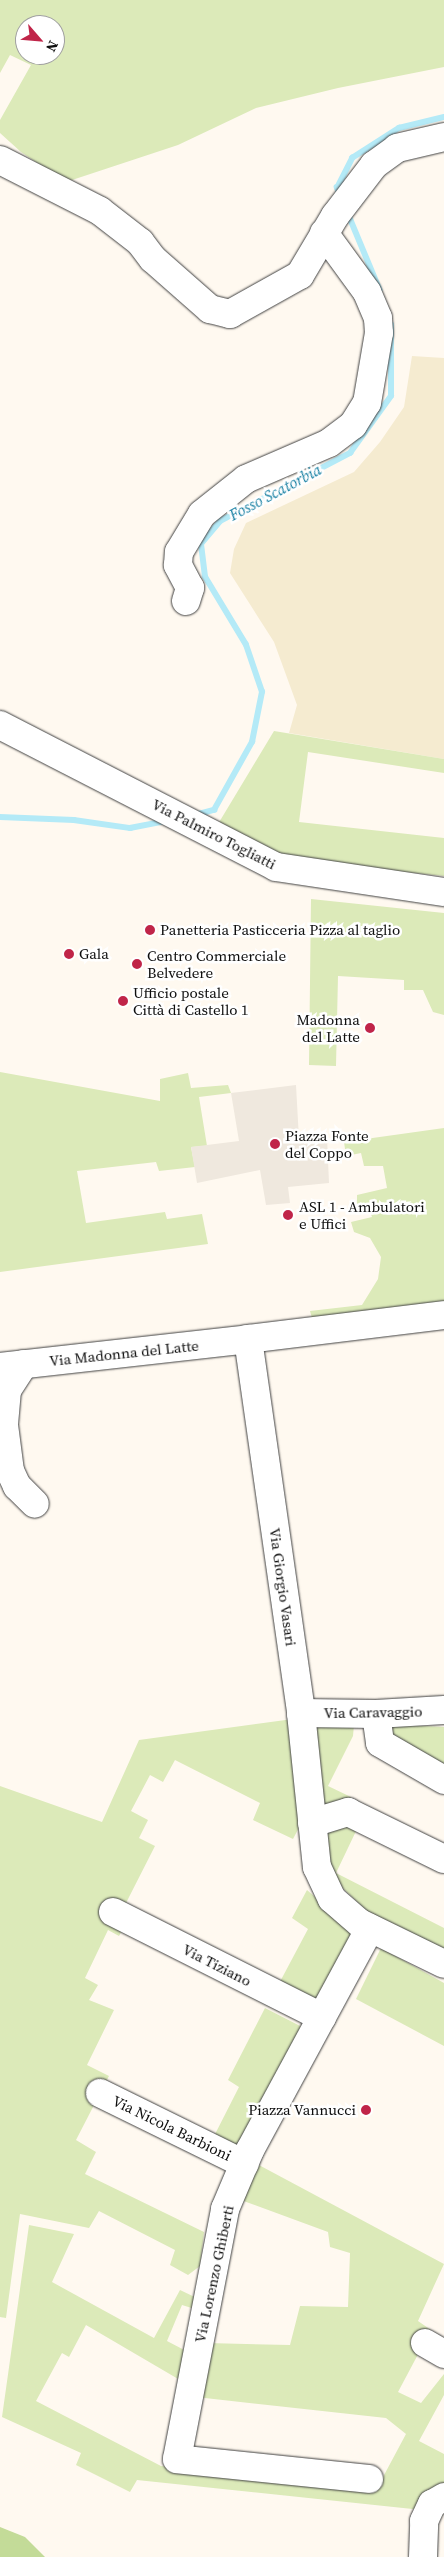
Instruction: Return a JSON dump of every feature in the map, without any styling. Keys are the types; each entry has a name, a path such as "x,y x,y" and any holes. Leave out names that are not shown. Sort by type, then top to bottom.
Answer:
{"street":[{"path":"0,160 100,211 140,242 153,259 210,310 220,314 230,314 292,282 300,275 336,215 374,165 397,148 442,145"},
{"path":"186,601 190,588 178,565 179,552 202,514 246,479 329,443 353,425 368,404 379,333 378,318 336,215"},
{"name":"Via Palmiro Togliatti","path":"0,724 276,867 444,892"},
{"path":"248,1339 444,1315"},
{"name":"Via Madonna del Latte","path":"12,1366 248,1339"},
{"name":"Via Giorgio Vasari","path":"248,1339 301,1713 317,1867 332,1899 370,1928 444,1964"},
{"path":"12,1366 7,1390 4,1425 10,1471 17,1486 35,1504"},
{"name":"Via Caravaggio","path":"301,1713 376,1714 444,1710"},
{"path":"376,1714 380,1743 444,1780"},
{"path":"312,1823 348,1812 444,1858"},
{"name":"Via Tiziano","path":"113,1912 322,2017"},
{"name":"Via Lorenzo Ghiberti","path":"369,2479 177,2459 225,2209 244,2164 370,1928"},
{"name":"Via Nicola Barbioni","path":"100,2093 244,2164"},
{"path":"423,2557 424,2521 432,2504 444,2497"}],"shaded area":[{"path":"412,356 444,358 444,759 289,733 297,705 274,642 230,573 234,549 246,523 354,472 380,442 404,407"},
{"name":"Piazza Fonte del Coppo","path":"296,1085 299,1139 327,1137 329,1183 288,1187 290,1203 266,1205 260,1170 197,1183 191,1147 239,1141 231,1093"}],"green space":[{"path":"0,0 444,0 444,67 338,88 256,108 178,145 66,182 21,152 0,133 0,120 31,65 65,65 65,15 15,15 15,57 10,55 0,73"},
{"path":"274,731 444,759 444,773 308,752 299,822 444,838 444,876 274,859 215,829"},
{"path":"311,899 444,913 444,1015 433,1012 423,990 404,990 404,980 338,976 336,1066 309,1065"},
{"path":"0,1072 160,1101 160,1079 188,1073 191,1088 228,1085 231,1093 199,1097 207,1146 191,1147 195,1167 159,1171 156,1162 77,1171 86,1223 165,1212 167,1219 202,1214 208,1244 0,1272"},
{"path":"444,1128 444,1302 312,1318 310,1311 362,1305 378,1279 381,1257 370,1238 354,1232 351,1222 372,1217 368,1206 357,1209 357,1195 387,1188 383,1166 364,1166 361,1153 346,1156 344,1142"},
{"path":"293,1719 303,1820 293,1839 253,1820 260,1803 175,1760 163,1782 150,1775 131,1811 148,1820 139,1838 155,1846 126,1903 128,1920 119,1936 108,1930 85,1978 98,1985 89,2000 114,2010 87,2065 109,2076 76,2140 96,2152 85,2174 204,2232 200,2266 188,2275 170,2265 175,2250 99,2211 89,2228 20,2214 6,2318 0,2317 0,1786 102,1822 139,1740"},
{"path":"388,1724 444,1727 444,1769 387,1741"},
{"path":"354,1725 353,1736 328,1786 351,1797 347,1805 320,1813 310,1726"},
{"path":"346,1819 358,1827 336,1873 444,1928 444,1953 375,1919 327,1873 324,1827"},
{"path":"307,1890 354,1931 313,2013 274,1993 308,1929 292,1918"},
{"path":"381,1948 444,1983 444,2046 356,1999"},
{"path":"265,2008 306,2029 235,2159 209,2146 239,2087 228,2080"},
{"path":"257,2164 444,2264 418,2321 431,2330 398,2392 421,2403 444,2374 444,2395 419,2441 444,2454 444,2488 422,2510 137,2480 130,2492 76,2465 81,2453 2,2417 29,2225 74,2234 52,2282 154,2338 180,2290 201,2300 198,2310 182,2305 167,2341 190,2353 185,2383 86,2325 69,2357 62,2353 36,2401 161,2466 368,2490 369,2479 383,2477 406,2434 386,2418 196,2397 207,2343 290,2345 300,2306 348,2307 350,2253 330,2247 328,2232 238,2199"},
{"path":"0,2527 25,2537 45,2557 0,2557"}],"waterway":[{"name":"Fosso Scatorbia","path":"340,196 337,188 352,158 399,128 444,117"},
{"name":"Fosso Scatorbia","path":"348,213 380,290"},
{"name":"Fosso Scatorbia","path":"195,815 214,810 252,742 262,692 246,645 205,577 201,544 220,521 350,453 391,396 391,325"},
{"name":"Fosso Scatorbia","path":"0,817 74,820 130,828 166,821"}],"place":[{"name":"Panetteria Pasticceria Pizza al taglio","path":"150,930"},
{"name":"Gala","path":"69,954"},
{"name":"Centro Commerciale Belvedere","path":"137,964"},
{"name":"Ufficio postale Città di Castello 1","path":"123,1001"},
{"name":"Madonna del Latte","path":"370,1028"},
{"name":"Piazza Fonte del Coppo","path":"275,1144"},
{"name":"ASL 1 - Ambulatori e Uffici","path":"288,1215"},
{"name":"Piazza Vannucci","path":"366,2110"}]}
